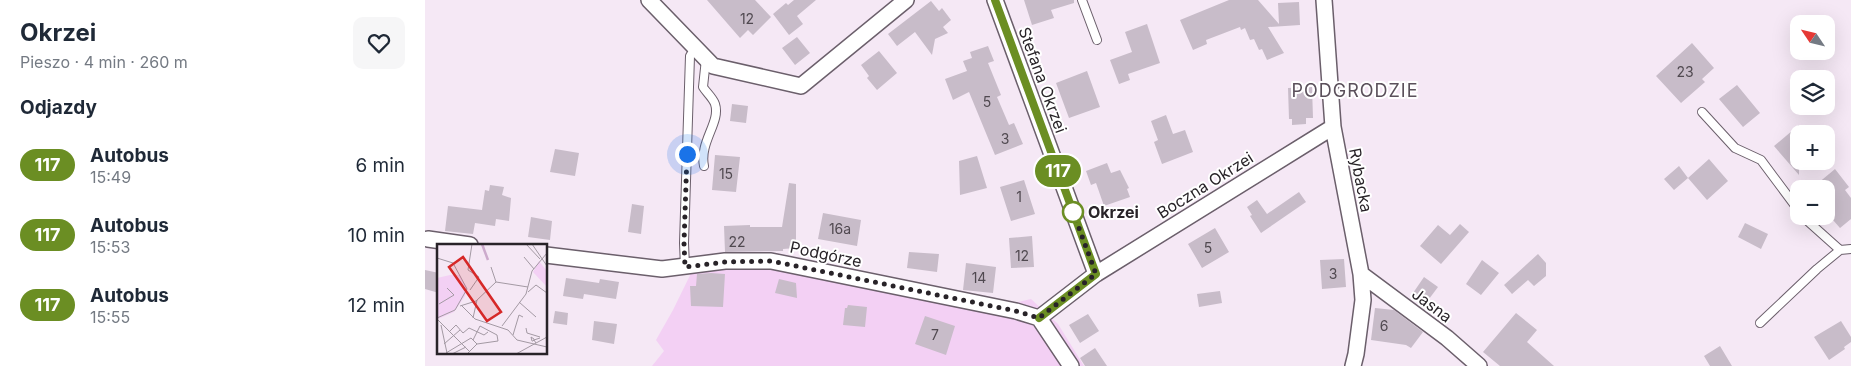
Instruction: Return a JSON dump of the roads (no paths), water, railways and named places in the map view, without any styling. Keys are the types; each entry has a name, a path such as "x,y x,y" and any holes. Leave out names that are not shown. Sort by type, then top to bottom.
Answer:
{"street":[{"path":"649,0 713,66 801,86 906,0"},
{"name":"Stefana Okrzei","path":"995,0 1096,274"},
{"name":"Rybacka","path":"1324,0 1333,127 1361,274 1363,300 1353,366"},
{"name":"Boczna Okrzei","path":"1096,274 1333,127"},
{"path":"427,239 463,244"},
{"name":"Podgórze","path":"547,254 662,269 725,262 771,261 1016,311 1039,318"},
{"path":"1071,366 1039,318 1096,274"},
{"name":"Jasna","path":"1361,274 1447,338 1479,366"}],"lane":[{"path":"1082,0 1097,40"},
{"path":"685,267 684,243 690,56 695,48"},
{"path":"705,166 702,156 716,116 715,103 703,88 706,59"},
{"path":"1702,112 1735,148 1761,160 1790,199"},
{"path":"1812,225 1840,250"},
{"path":"1760,323 1840,250 1851,250"}],"place":[{"name":"Okrzei","path":"1073,212"}],"district":[{"name":"PODGRODZIE","path":"1355,91"}]}
